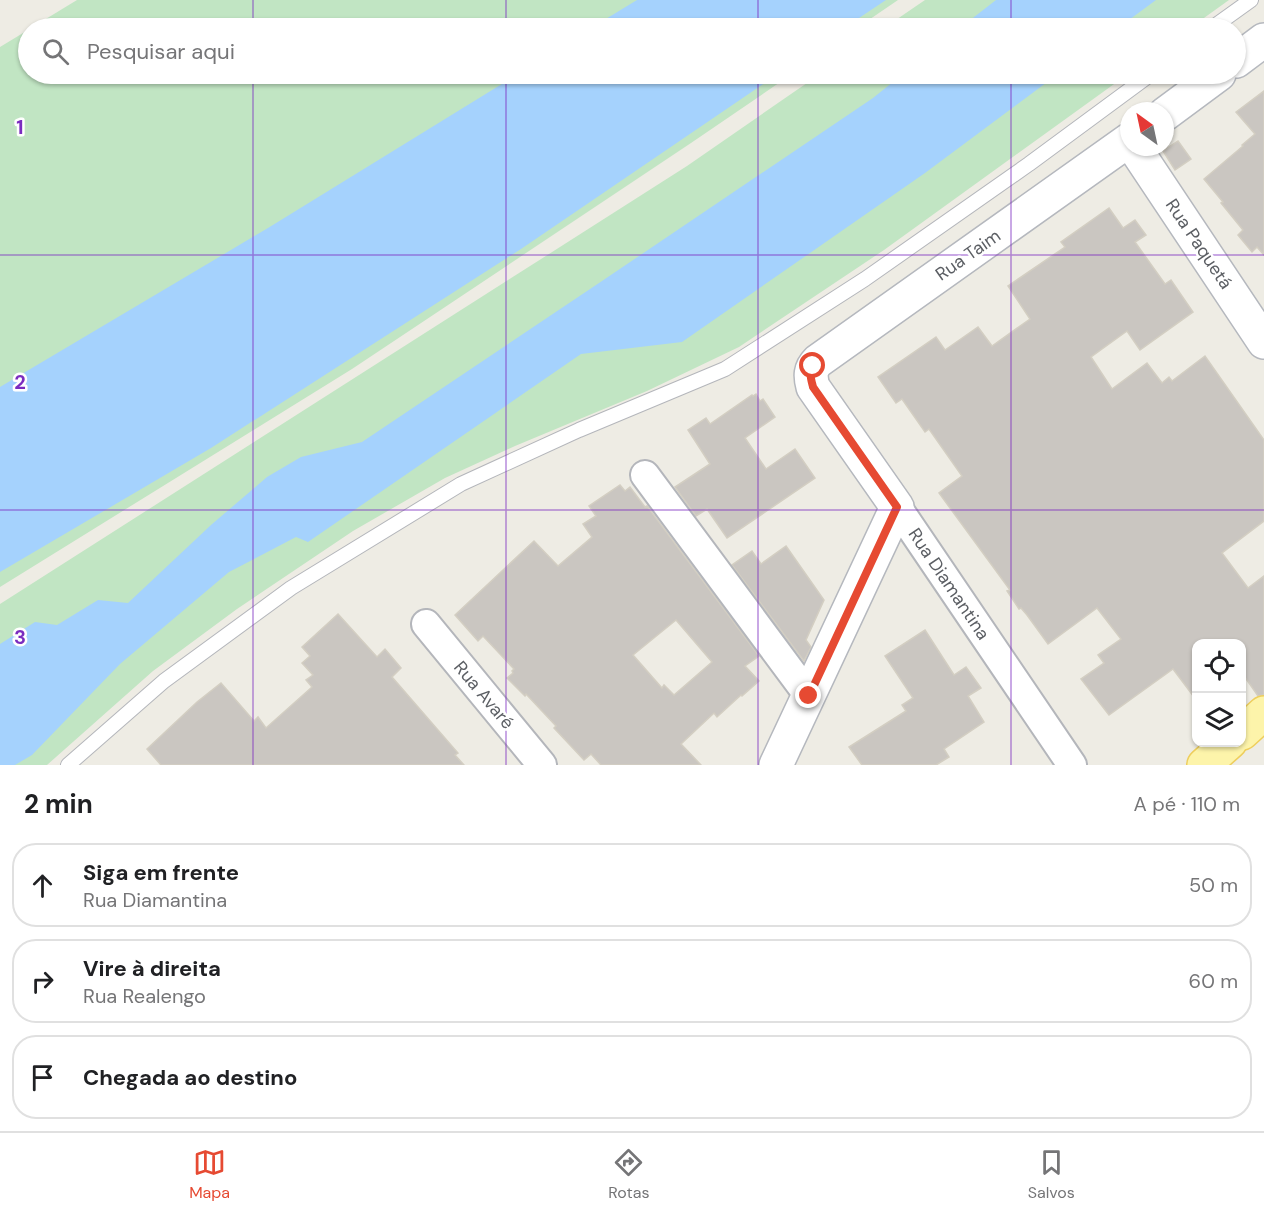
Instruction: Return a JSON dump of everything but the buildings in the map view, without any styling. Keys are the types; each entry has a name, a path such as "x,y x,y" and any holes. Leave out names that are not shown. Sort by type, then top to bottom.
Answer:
{"main road":[{"path":"1246,729 1264,713"},
{"path":"1204,765 1224,747"}],"street":[{"path":"1246,54 1264,40"},
{"path":"1174,107 1206,84"},
{"name":"Rua Taim","path":"810,372 818,361 1120,146"},
{"name":"Rua Paquetá","path":"1140,156 1264,342"},
{"name":"Rua Diamantina","path":"810,372 813,387 1071,765"},
{"path":"645,475 809,696"},
{"path":"777,765 897,507"},
{"name":"Rua Avaré","path":"426,624 542,765"}],"lane":[{"path":"1226,18 1251,0"},
{"path":"68,765 164,681 291,588 460,484 579,430 725,369 875,272 1029,164 1137,84"}],"green space":[{"path":"77,0 898,0 872,18 47,18"},
{"path":"925,0 1229,0 1204,18 899,18"},
{"path":"18,36 18,84 777,84 352,369 0,587 0,47"},
{"path":"806,84 1114,84 884,250 739,347 647,391 445,478 353,531 237,609 153,671 47,765 0,765 0,604 687,166"}],"water":[{"path":"637,0 886,0 859,18 607,18"},
{"path":"996,0 1156,0 1132,18 973,18"},
{"path":"502,84 763,84 521,249 211,448 0,572 0,387 268,228"},
{"path":"890,84 1045,84 925,173 682,342 581,354 308,542 296,537 229,572 120,664 32,755 15,765 0,765 0,644 35,622 57,625 98,600 128,603 211,525 267,477 301,457 362,442"}],"route":[{"path":"809,696 897,507 813,387 810,372 813,366"}]}
